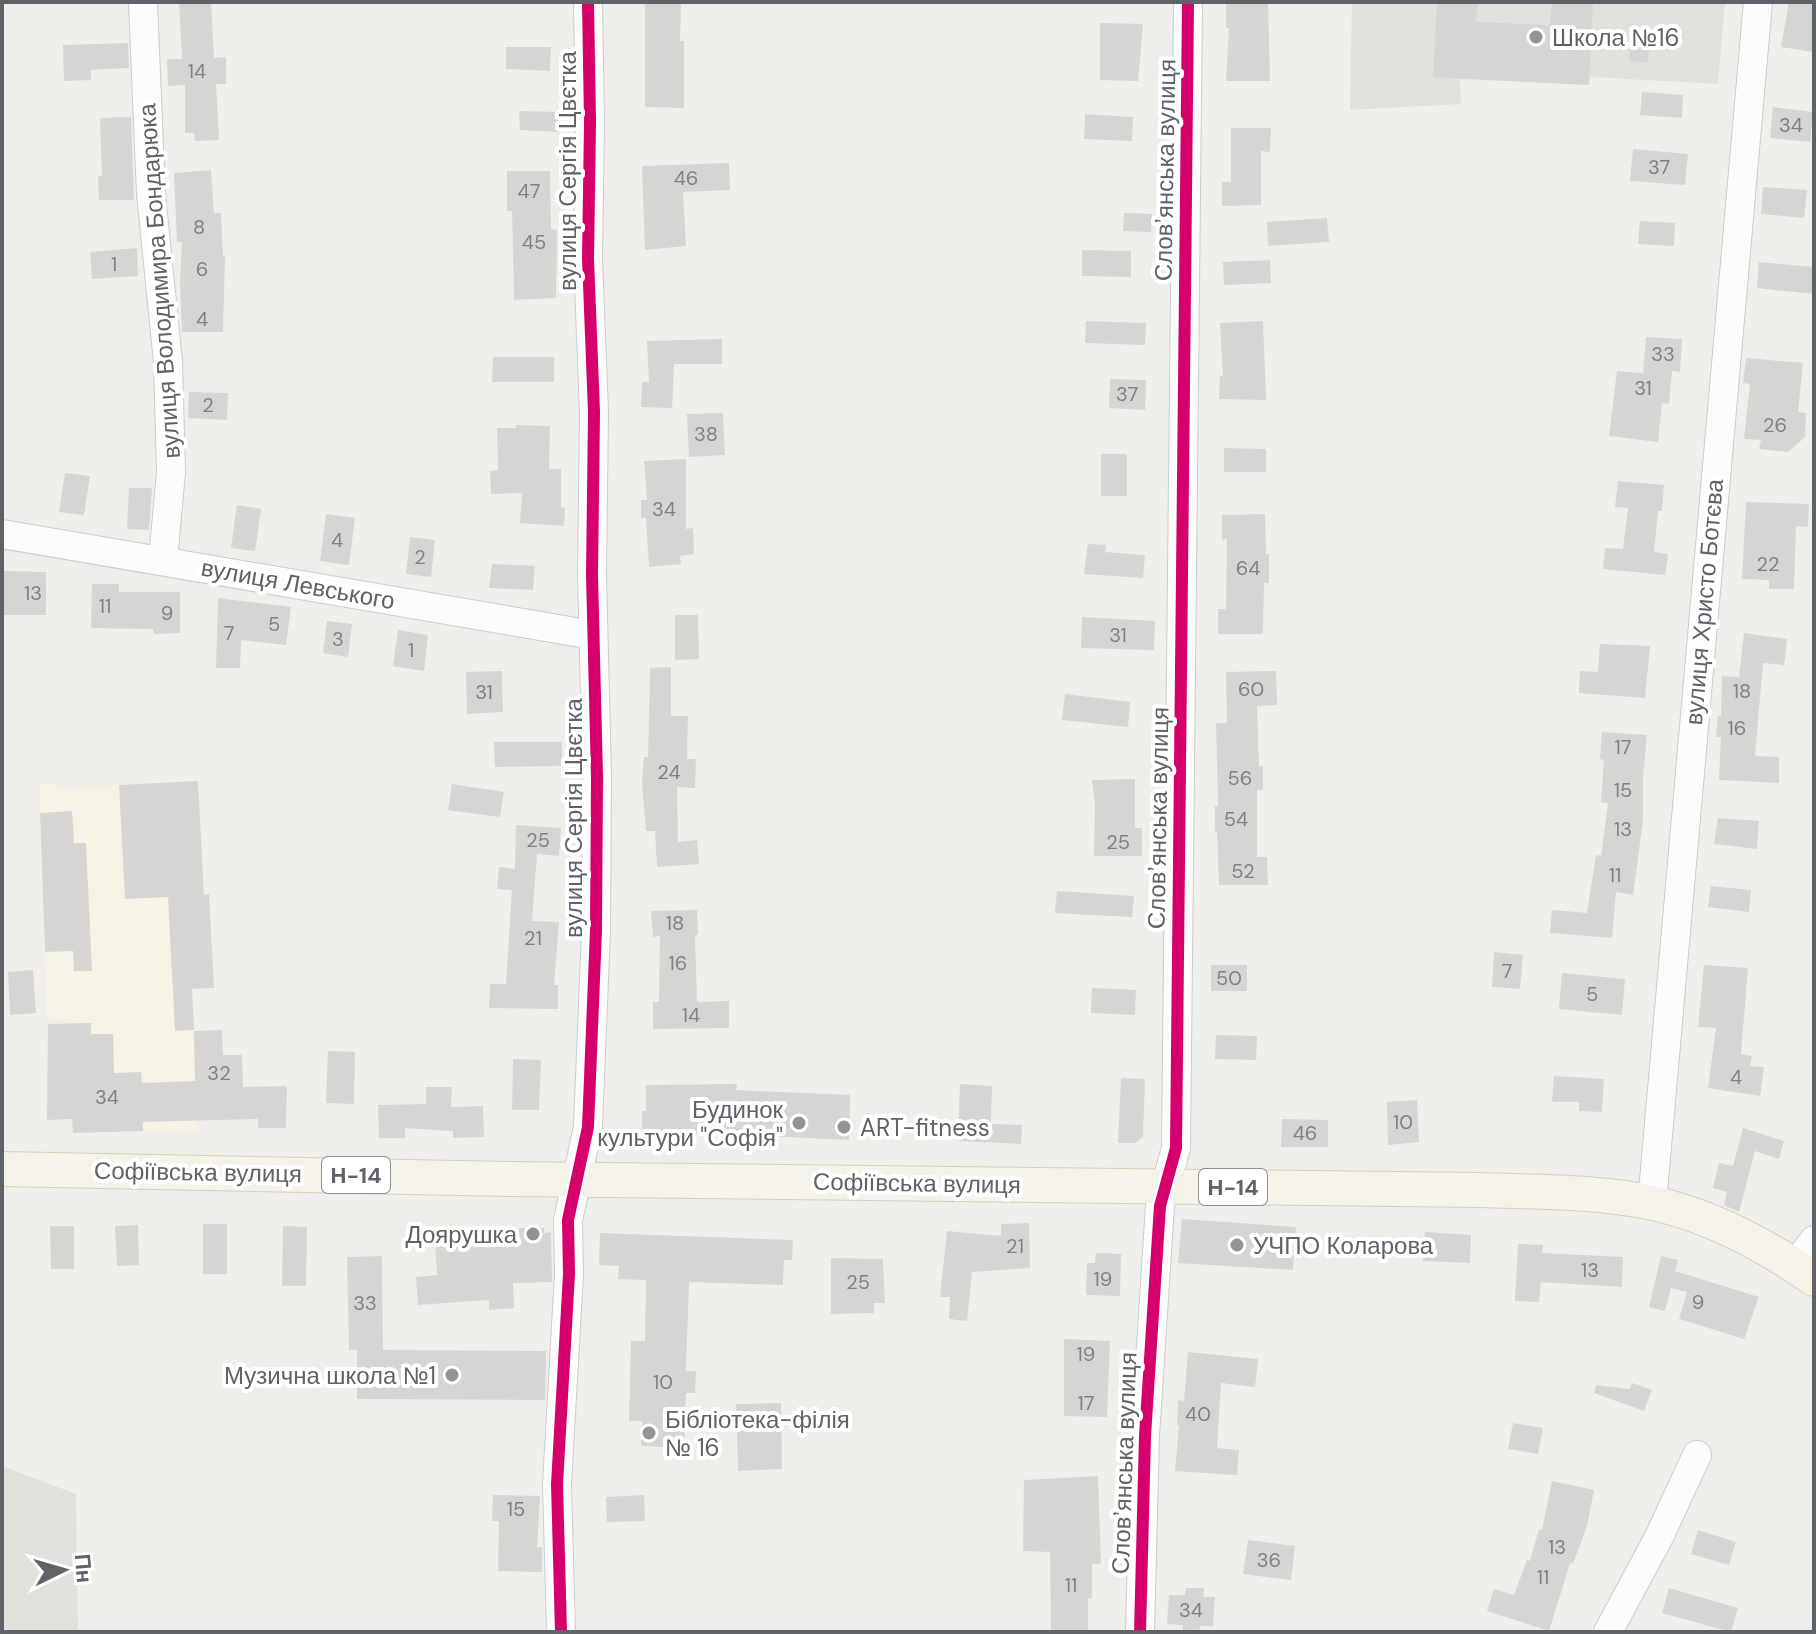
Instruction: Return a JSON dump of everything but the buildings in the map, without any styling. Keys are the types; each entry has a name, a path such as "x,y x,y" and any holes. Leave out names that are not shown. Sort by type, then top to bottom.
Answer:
{"main road":[{"name":"Софіївська вулиця","path":"2,1169 578,1180 1481,1190 1593,1195 1684,1211 1808,1262"}],"street":[{"name":"вулиця Володимира Бондарюка","path":"143,2 151,194 168,362 171,472 163,560"},
{"name":"вулиця Сергія Цвєтка","path":"561,1632 557,1484 569,1274 568,1220 588,1127 596,930 594,412 588,259 588,2"},
{"name":"Словʼянська вулиця","path":"1140,1632 1145,1436 1160,1206 1176,1148 1188,2"},
{"name":"вулиця Христо Ботєва","path":"1652,1203 1758,2"},
{"name":"вулиця Левського","path":"2,534 593,635"},
{"path":"1608,1632 1659,1537 1697,1455"}],"shaded area":[{"name":"Школа №16","path":"1352,2 1725,2 1718,84 1590,77 1588,85 1460,79 1461,104 1350,110"},
{"path":"198,781 204,894 209,894 214,988 192,990 197,1130 143,1131 141,1073 71,1074 70,1019 47,1020 39,784 54,783 55,788"},
{"path":"2,1466 76,1494 78,1632 2,1632"}],"cycle path":[{"path":"561,1632 557,1484 569,1274 568,1220 588,1127 596,930 597,777 592,575 594,412 588,259 588,2"},
{"path":"1140,1632 1145,1436 1160,1206 1176,1148 1188,2"}],"place":[{"name":"Школа №16","path":"1536,37"},
{"name":"Будинок культури \"Софія\"","path":"799,1123"},
{"name":"ART-fitness","path":"844,1127"},
{"name":"Доярушка","path":"533,1234"},
{"name":"УЧПО Коларова","path":"1237,1245"},
{"name":"Музична школа №1","path":"452,1375"},
{"name":"Бібліотека-філія № 16","path":"649,1433"}]}
